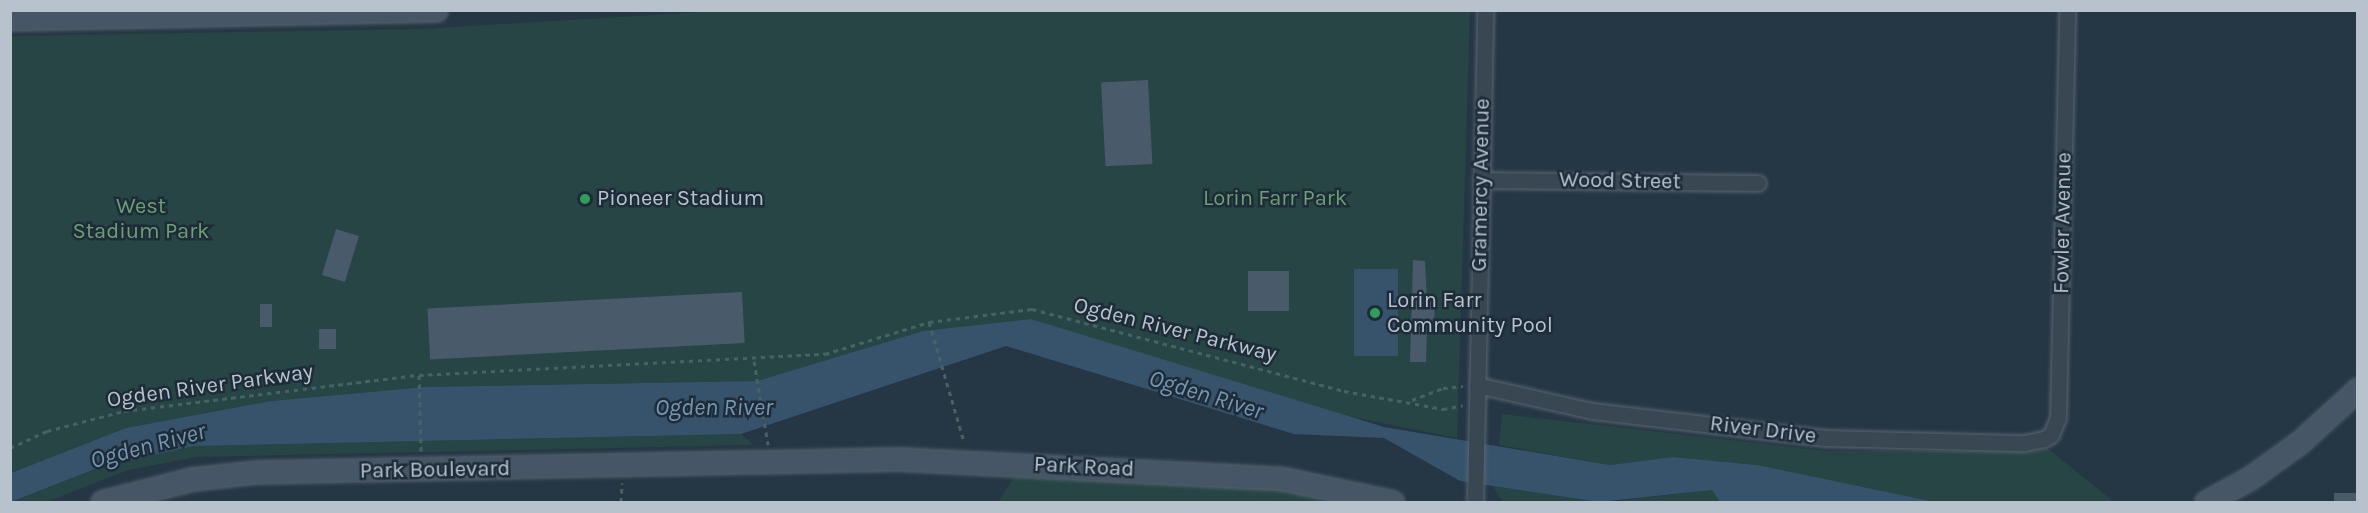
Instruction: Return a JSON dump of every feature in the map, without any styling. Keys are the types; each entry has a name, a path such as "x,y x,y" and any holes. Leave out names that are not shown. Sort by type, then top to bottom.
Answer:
{"street":[{"path":"16,16 436,10"},
{"name":"Gramercy Avenue","path":"1475,497 1485,10"},
{"name":"Fowler Avenue","path":"2051,435 2058,418 2067,10"},
{"name":"Wood Street","path":"1481,180 1758,183"},
{"name":"River Drive","path":"1477,385 1592,411 1827,438 2024,443 2051,435"},
{"path":"2206,502 2250,478 2300,442 2358,389"},
{"name":"Park Boulevard","path":"102,502 192,479 255,472 770,454"},
{"name":"Park Road","path":"770,454 969,460 1279,478 1393,502"}],"path":[{"name":"Ogden River Parkway","path":"10,448 47,431 124,411 419,375 754,361 825,354 929,322 1032,309 1344,391 1412,400 1443,409 1456,406"},
{"path":"929,322 964,442"},
{"path":"754,361 770,454"},
{"path":"419,375 416,382 420,442"},
{"name":"Ogden River Parkway","path":"1412,400 1443,388"}],"green space":[{"path":"734,10 1470,11 1457,438 1308,408 1031,319 923,331 757,381 425,387 271,401 126,428 11,473 11,36 420,29"},
{"path":"1502,414 1825,451 2032,451 2047,448 2114,502 1935,502 1757,465 1673,457 1610,465 1499,445"},
{"path":"741,434 754,445 197,457 128,470 46,502 12,502 100,467 194,446"},
{"path":"1014,477 1280,489 1336,502 998,502"},
{"path":"1492,486 1599,502 1504,502"},
{"path":"1712,490 1720,502 1608,502"}],"water":[{"name":"Lorin Farr Community Pool","path":"1354,269 1398,269 1398,356 1354,356"},
{"name":"Ogden River","path":"1031,319 1384,427 1610,465 1673,457 1757,465 1935,502 1720,502 1712,490 1599,502 1460,481 1384,438 1294,434 1006,346 741,434 194,446 100,467 11,502 11,473 126,428 271,401 425,387 757,381 923,331"}],"building":[{"path":"1148,80 1152,164 1105,166 1101,82"},
{"path":"336,229 359,236 345,282 322,275"},
{"path":"1413,260 1425,261 1427,301 1435,302 1434,326 1427,326 1426,362 1410,362"},
{"path":"1248,271 1289,271 1289,311 1248,311"},
{"path":"742,292 745,343 430,359 427,308"},
{"path":"260,304 272,304 272,327 260,327"},
{"path":"319,329 336,329 336,349 319,349"},
{"path":"2334,493 2358,493 2358,502 2334,502"}],"place":[{"name":"Pioneer Stadium","path":"585,199"},
{"name":"Lorin Farr Community Pool","path":"1375,313"}],"park label":[{"name":"Lorin Farr Park","path":"1275,199"},
{"name":"West Stadium Park","path":"141,218"}]}
